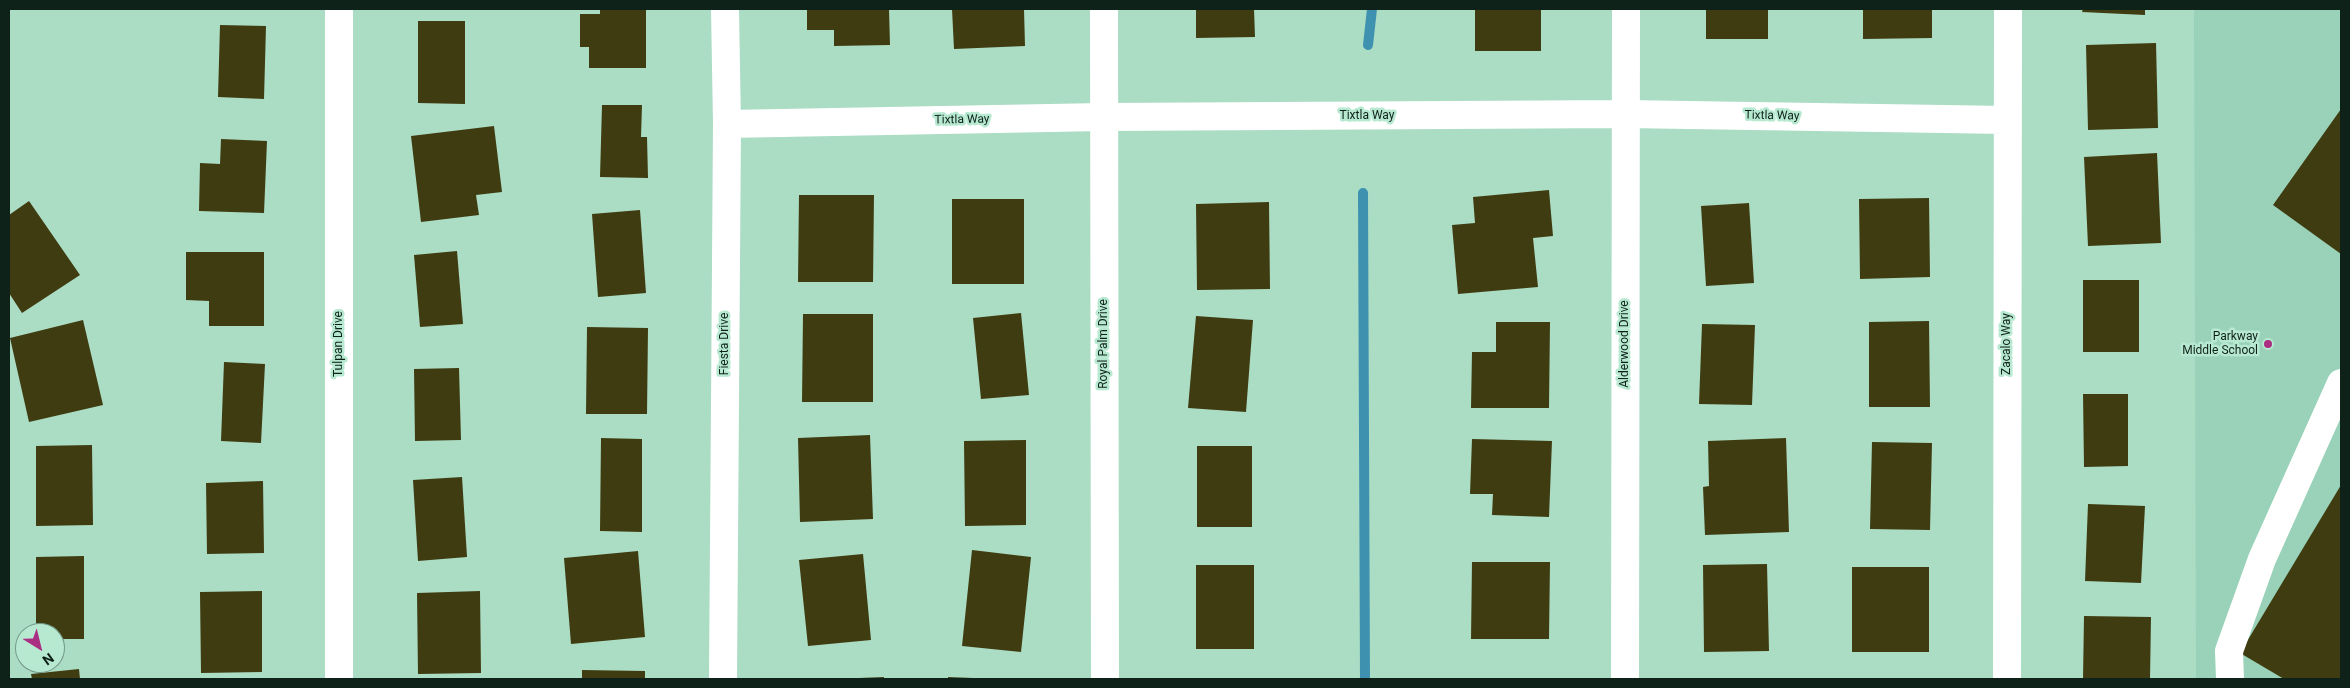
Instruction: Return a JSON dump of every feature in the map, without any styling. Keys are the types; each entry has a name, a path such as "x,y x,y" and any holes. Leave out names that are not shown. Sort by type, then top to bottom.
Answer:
{"street":[{"name":"Tulpan Drive","path":"338,679 339,9"},
{"name":"Fiesta Drive","path":"723,679 727,124 725,9"},
{"name":"Royal Palm Drive","path":"1104,9 1104,679"},
{"name":"Alderwood Drive","path":"1625,679 1626,9"},
{"name":"Zacalo Way","path":"2007,679 2008,9"},
{"name":"Tixtla Way","path":"727,124 1103,117 1625,114 2007,120"},
{"path":"2230,679 2229,651 2262,559 2341,383"}],"shaded area":[{"name":"Parkway Middle School","path":"2194,9 2341,9 2341,679 2196,679"}],"building":[{"path":"600,9 646,9 646,68 589,68 589,47 580,47 580,14 600,14"},
{"path":"807,9 889,9 890,45 834,46 834,30 807,30"},
{"path":"952,9 1024,9 1025,46 954,49"},
{"path":"1196,9 1254,9 1255,37 1196,38"},
{"path":"1475,9 1541,9 1541,51 1475,51"},
{"path":"1706,9 1768,9 1768,39 1706,39"},
{"path":"1863,9 1932,9 1932,38 1863,39"},
{"path":"2083,9 2145,9 2145,15 2082,12"},
{"path":"418,21 465,21 465,104 418,103"},
{"path":"220,25 266,26 264,99 218,97"},
{"path":"2156,43 2158,128 2088,130 2086,45"},
{"path":"602,105 642,105 641,137 647,137 648,178 600,177"},
{"path":"2341,109 2341,254 2273,205"},
{"path":"494,126 502,192 476,195 479,215 421,222 411,136"},
{"path":"221,139 267,141 264,213 199,211 200,163 220,164"},
{"path":"2157,153 2161,243 2088,246 2084,157"},
{"path":"1549,190 1553,236 1533,238 1538,287 1458,294 1452,225 1475,223 1473,197"},
{"path":"799,195 874,195 873,282 798,282"},
{"path":"1929,198 1930,277 1860,279 1859,199"},
{"path":"952,199 1024,199 1024,284 952,284"},
{"path":"29,201 80,275 22,313 9,293 9,215"},
{"path":"1269,202 1270,289 1197,290 1196,204"},
{"path":"1749,203 1754,283 1706,286 1701,206"},
{"path":"640,210 646,293 598,297 592,214"},
{"path":"457,251 463,324 420,327 414,255"},
{"path":"186,252 264,252 264,326 209,326 209,301 186,300"},
{"path":"2083,280 2139,280 2139,352 2083,352"},
{"path":"1021,313 1029,395 981,399 973,318"},
{"path":"803,314 873,314 873,402 802,402"},
{"path":"1196,316 1253,320 1246,412 1188,408"},
{"path":"83,320 103,405 29,422 10,338"},
{"path":"1929,321 1930,407 1869,407 1869,322"},
{"path":"1496,322 1550,322 1549,408 1471,408 1472,352 1496,352"},
{"path":"1702,324 1755,325 1752,405 1699,404"},
{"path":"587,327 648,328 647,414 586,414"},
{"path":"224,362 265,364 261,443 221,441"},
{"path":"459,368 461,440 415,441 414,369"},
{"path":"2083,394 2128,394 2128,466 2084,467"},
{"path":"870,435 873,519 800,522 798,438"},
{"path":"601,438 642,439 642,532 600,531"},
{"path":"1786,438 1789,532 1705,535 1703,487 1709,486 1708,441"},
{"path":"1472,439 1552,441 1549,517 1492,515 1493,494 1470,494"},
{"path":"1026,440 1026,525 965,526 964,441"},
{"path":"1872,442 1932,443 1930,530 1870,529"},
{"path":"92,445 93,525 36,526 36,446"},
{"path":"1197,446 1252,446 1252,527 1197,527"},
{"path":"462,477 467,557 418,561 413,480"},
{"path":"263,481 264,553 207,554 206,483"},
{"path":"2341,485 2341,679 2284,679 2240,653"},
{"path":"2088,504 2145,506 2141,583 2085,581"},
{"path":"972,550 1031,557 1021,652 962,646"},
{"path":"638,551 645,637 571,644 564,558"},
{"path":"863,554 871,640 808,646 799,560"},
{"path":"84,556 84,639 65,639 65,623 36,623 36,557"},
{"path":"1472,562 1550,562 1549,639 1471,639"},
{"path":"1767,564 1769,651 1704,652 1703,565"},
{"path":"1196,565 1254,565 1254,649 1196,649"},
{"path":"1852,567 1929,567 1929,652 1852,652"},
{"path":"262,591 262,672 201,673 200,592"},
{"path":"480,591 481,673 418,674 417,593"},
{"path":"2084,616 2151,617 2150,679 2083,679"},
{"path":"79,669 80,679 32,679 31,674 65,673 65,670"},
{"path":"582,670 645,671 645,679 582,679"},
{"path":"884,677 884,679 859,679 859,678"},
{"path":"948,677 973,678 973,679 948,679"}],"waterway":[{"path":"1368,45 1372,9"},
{"path":"1363,193 1365,679"}],"place":[{"name":"Parkway Middle School","path":"2268,344"}]}
